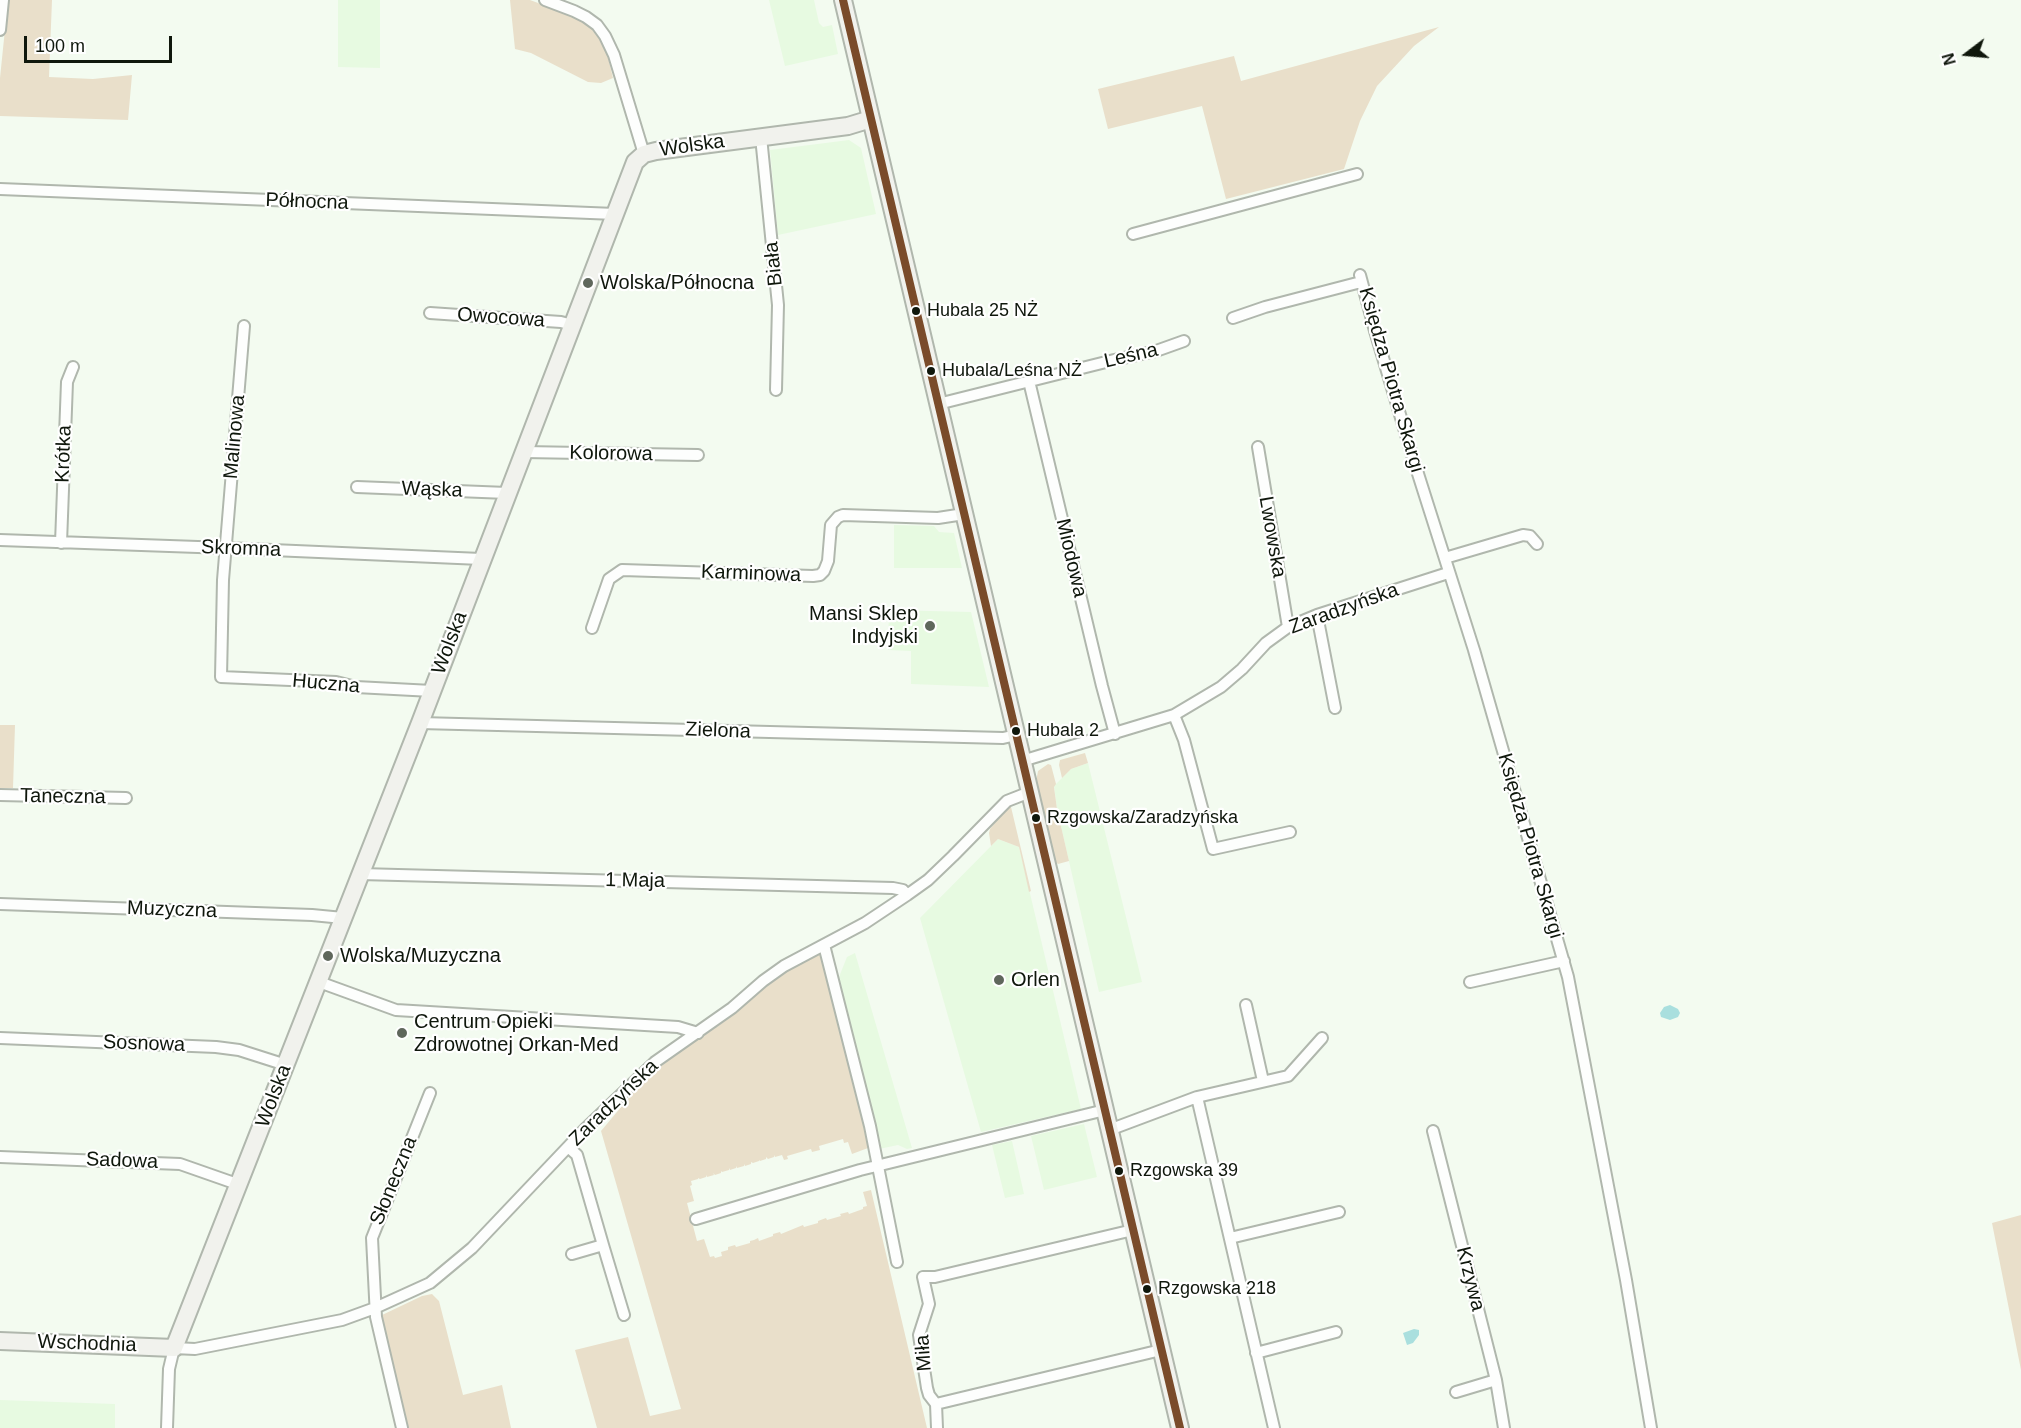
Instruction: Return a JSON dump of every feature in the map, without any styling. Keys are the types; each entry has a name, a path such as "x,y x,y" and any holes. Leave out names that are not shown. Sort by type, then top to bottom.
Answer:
{"street":[{"path":"0,30 3,0"},
{"path":"545,0 586,17 597,25 605,36 614,55 644,154"},
{"path":"843,0 1180,1428"},
{"name":"Wolska","path":"174,1348 420,723 635,162 644,154 656,151 848,126 871,119"},
{"name":"Biała","path":"761,137 778,305 776,390"},
{"path":"1133,234 1357,174"},
{"name":"Północna","path":"0,189 615,214"},
{"name":"Księdza Piotra Skargi","path":"1233,318 1361,279 1374,331 1445,558 1564,961 1626,1280 1650,1428"},
{"name":"Owocowa","path":"430,313 572,325"},
{"name":"Malinowa","path":"221,677 221,612 243,326"},
{"name":"Leśna","path":"938,404 1156,351 1184,341"},
{"name":"Krótka","path":"61,543 67,382 73,367"},
{"name":"Miodowa","path":"1029,381 1115,734"},
{"name":"Lwowska","path":"1258,447 1288,627"},
{"name":"Kolorowa","path":"524,452 698,455"},
{"name":"Wąska","path":"357,487 507,493"},
{"name":"Karminowa","path":"592,628 607,584 613,574 622,570 820,575 826,567 831,525 838,517 843,515 938,518 964,514"},
{"path":"1445,558 1523,535 1530,537 1537,544"},
{"name":"Skromna","path":"0,540 481,560"},
{"name":"Zaradzyńska","path":"1023,761 1174,715 1221,687 1288,627 1317,615 1448,573"},
{"path":"1317,615 1335,708"},
{"name":"Huczna","path":"221,677 336,682 357,687 432,691"},
{"path":"1174,715 1184,740 1213,849 1290,832"},
{"name":"Zielona","path":"420,723 992,738 1016,735"},
{"name":"Zaradzyńska","path":"174,1348 195,1349 342,1320 375,1308 429,1283 472,1248 568,1147 655,1062 732,1008 763,981 865,923 907,896 928,880 1007,801 1030,792"},
{"name":"Taneczna","path":"0,795 126,798"},
{"name":"1 Maja","path":"360,874 893,888 903,890 907,896"},
{"name":"Muzyczna","path":"0,904 344,918"},
{"path":"824,945 870,1126 897,1262"},
{"path":"1470,982 1564,961"},
{"path":"319,982 396,1010 683,1028 698,1033"},
{"path":"1246,1005 1263,1081"},
{"name":"Sosnowa","path":"0,1038 216,1047 239,1050 286,1065"},
{"path":"1109,1130 1197,1097 1288,1076 1322,1038"},
{"name":"Słoneczna","path":"402,1428 375,1308 373,1231 430,1093"},
{"path":"1197,1097 1274,1428"},
{"path":"696,1219 877,1166 1105,1110"},
{"name":"Krzywa","path":"1433,1131 1496,1380 1504,1428"},
{"path":"568,1147 577,1155 624,1315"},
{"name":"Sadowa","path":"0,1157 180,1164 240,1185"},
{"path":"1230,1238 1339,1212"},
{"name":"Miła","path":"937,1428 936,1404 927,1388 919,1335 929,1304 922,1277 940,1276 1133,1230"},
{"path":"572,1254 603,1245"},
{"path":"1256,1353 1336,1332"},
{"name":"Wschodnia","path":"0,1341 174,1348"},
{"path":"166,1428 169,1369 174,1348"},
{"path":"936,1404 1161,1350"},
{"path":"1456,1392 1496,1380"}],"shaded area":[{"path":"8,0 52,0 49,77 93,79 132,75 128,120 0,116 0,78"},
{"path":"338,0 380,0 380,68 338,67"},
{"path":"510,0 530,0 581,19 600,40 608,57 613,78 601,83 588,82 531,53 515,49"},
{"path":"769,0 814,0 819,23 823,27 832,25 838,54 785,66"},
{"path":"1439,27 1414,46 1377,86 1360,121 1344,169 1226,199 1202,106 1108,129 1098,89 1234,56 1241,81"},
{"path":"849,140 861,148 876,214 778,235 770,150"},
{"path":"894,525 934,526 939,532 954,533 962,568 894,568"},
{"path":"889,610 971,612 989,687 911,684 911,651 888,650"},
{"path":"0,725 15,725 13,788 0,788"},
{"path":"1085,753 1088,763 1071,769 1062,778 1060,760"},
{"path":"1088,763 1142,982 1099,992 1057,809 1054,786 1071,769"},
{"path":"1048,764 1051,765 1056,784 1054,787 1057,809 1069,861 1058,864 1053,860 1036,782 1038,771"},
{"path":"1011,807 1031,891 1029,892 1019,847 998,839 991,846 990,829 1006,809"},
{"path":"998,839 1019,847 1081,1109 981,1132 920,918"},
{"path":"819,953 823,961 869,1144 868,1148 852,1154 848,1142 844,1143 843,1139 819,1146 820,1150 812,1152 811,1149 787,1156 788,1159 784,1160 782,1155 775,1157 774,1155 774,1157 768,1159 766,1157 766,1159 751,1162 745,1166 744,1164 737,1168 736,1166 730,1170 729,1168 721,1173 715,1175 713,1173 714,1175 707,1177 706,1175 706,1177 691,1181 694,1201 687,1203 697,1241 704,1239 710,1257 715,1258 722,1256 721,1252 728,1250 728,1247 750,1243 758,1238 759,1241 773,1234 780,1232 781,1234 803,1225 804,1227 826,1218 827,1220 841,1216 840,1214 848,1212 849,1214 863,1209 867,1206 863,1192 871,1190 927,1428 597,1428 575,1350 628,1337 650,1416 681,1409 601,1131 643,1081 671,1058 728,1019 781,972"},
{"path":"855,953 912,1148 907,1149 898,1145 879,1149 839,977 847,957"},
{"path":"1084,1124 1097,1177 1044,1190 1031,1136"},
{"path":"1012,1141 1024,1194 1005,1198 992,1145"},
{"path":"2021,1215 2021,1370 1992,1223"},
{"path":"432,1294 439,1301 463,1395 502,1385 511,1428 406,1428 380,1316 422,1296"},
{"path":"0,1400 115,1404 115,1428 0,1428"}],"water":[{"path":"1670,1005 1678,1009 1680,1013 1678,1017 1670,1020 1661,1017 1660,1013 1664,1007"},
{"path":"1414,1329 1419,1330 1419,1335 1413,1343 1407,1345 1403,1333"}],"transit line":[{"path":"843,0 1180,1428"}],"place":[{"name":"Wolska/Północna","path":"588,283"},
{"name":"Hubala 25 NŻ","path":"916,311"},
{"name":"Hubala/Leśna NŻ","path":"931,371"},
{"name":"Mansi Sklep Indyjski","path":"930,626"},
{"name":"Hubala 2","path":"1016,731"},
{"name":"Rzgowska/Zaradzyńska","path":"1036,818"},
{"name":"Wolska/Muzyczna","path":"328,956"},
{"name":"Orlen","path":"999,980"},
{"name":"Centrum Opieki Zdrowotnej Orkan-Med","path":"402,1033"},
{"name":"Rzgowska 39","path":"1119,1171"},
{"name":"Rzgowska 218","path":"1147,1289"}]}
